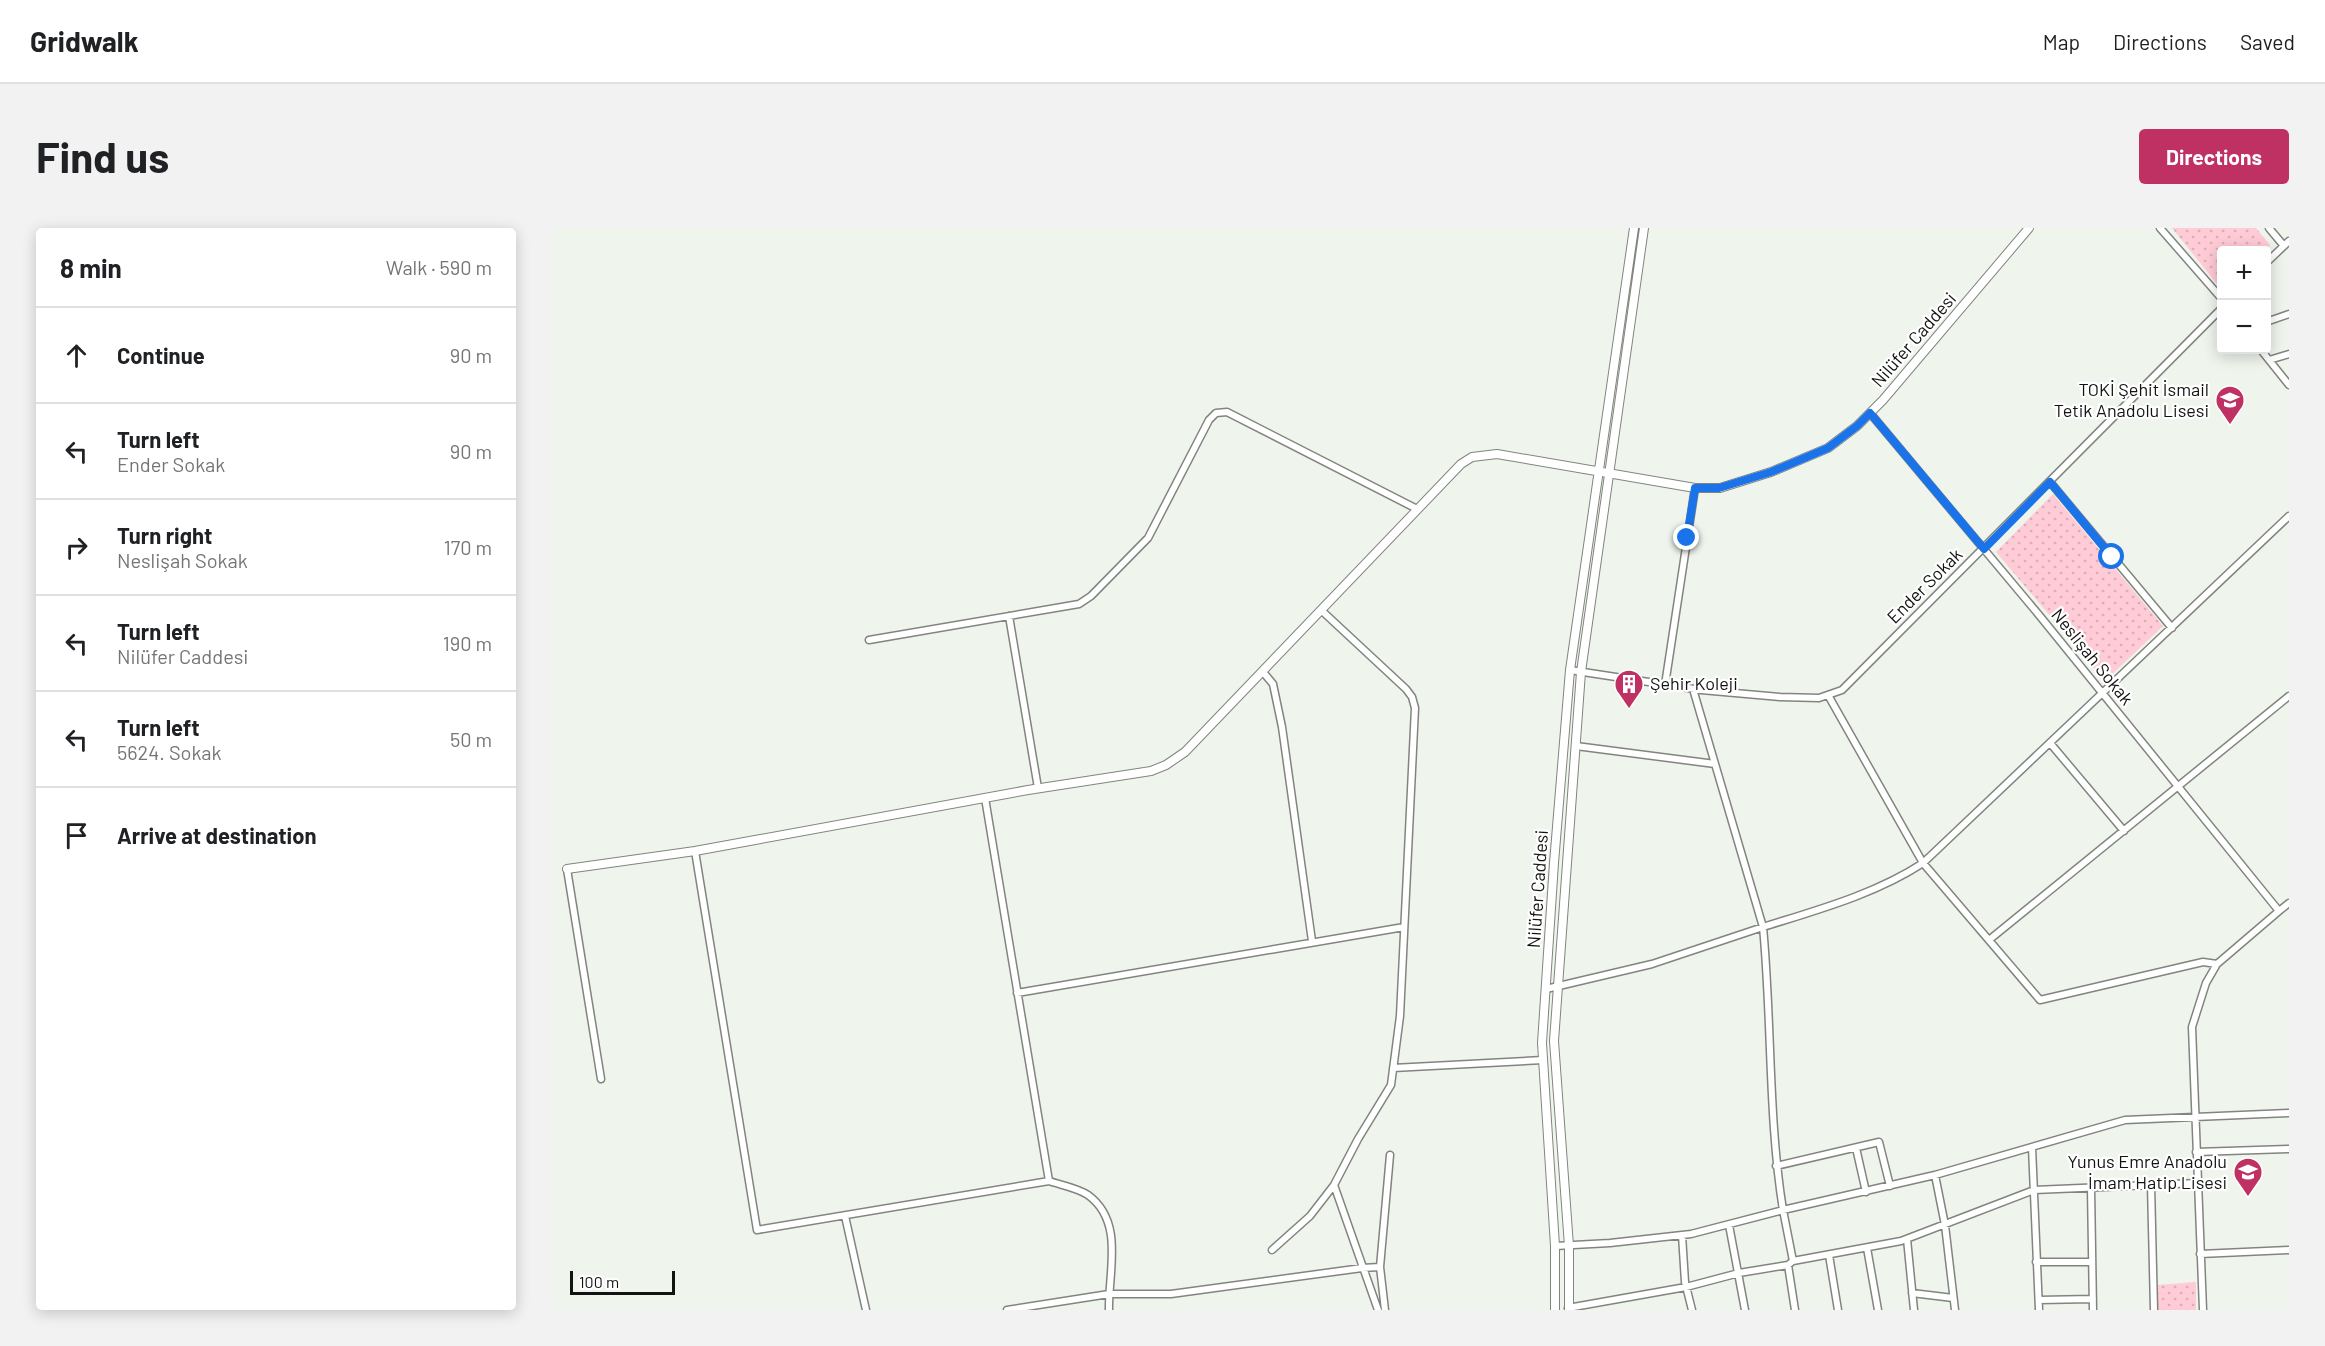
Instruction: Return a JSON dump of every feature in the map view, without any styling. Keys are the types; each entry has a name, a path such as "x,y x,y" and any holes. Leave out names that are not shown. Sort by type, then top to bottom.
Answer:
{"street":[{"name":"Nilüfer Caddesi","path":"1555,1310 1555,1246 1542,1043 1570,670 1634,228"},
{"path":"1644,228 1581,672 1555,1050 1569,1246 1569,1309 1686,1287 1739,1273 1907,1239 2034,1190 2198,1183"},
{"name":"Nilüfer Caddesi","path":"1600,471 1695,488 1719,488 1771,472 1828,448 1870,413 2029,228"},
{"path":"2160,228 2217,293"},
{"path":"2269,228 2287,244 2271,258"},
{"name":"Ender Sokak","path":"1570,670 1665,685 1780,697 1819,698 1842,690 2217,313"},
{"path":"2271,320 2289,314"},
{"path":"2264,354 2289,386"},
{"path":"2269,360 2289,354"},
{"path":"869,640 1079,604 1091,596 1148,538 1209,420 1216,413 1227,412 1417,509"},
{"name":"Neslişah Sokak","path":"1870,413 2279,910"},
{"path":"601,1079 567,868 695,851 1038,788 1151,771 1166,765 1185,752 1461,464 1472,457 1497,454 1600,471"},
{"path":"2050,482 2172,628"},
{"path":"1665,685 1695,488"},
{"path":"1546,989 1652,964 1839,903 1905,875 1923,863 2289,516"},
{"path":"1272,1250 1310,1216 1334,1185 1358,1139 1391,1085 1400,1016 1415,708 1412,697 1406,689 1321,610"},
{"path":"1009,616 1038,788"},
{"path":"1263,672 1273,684 1282,727 1312,941"},
{"path":"1693,688 1763,927 1769,989 1776,1166 1795,1310"},
{"path":"1828,695 1923,863 2040,1000 2203,962 2217,964"},
{"path":"1989,940 2289,696"},
{"path":"2050,743 2124,831"},
{"path":"1576,746 1715,764"},
{"path":"985,798 1048,1182"},
{"path":"695,851 757,1230 1048,1182 1087,1194 1099,1204 1112,1231 1109,1310"},
{"path":"2203,1310 2192,1027 2206,983 2217,964 2279,910 2288,906"},
{"path":"1017,993 1404,927"},
{"path":"1393,1068 1543,1060"},
{"path":"1555,1246 1610,1244 1682,1235 1729,1225 1783,1210 1935,1175 2126,1120 2289,1113"},
{"path":"1776,1166 1880,1142 1890,1186"},
{"path":"2032,1147 2039,1310"},
{"path":"1856,1148 1866,1192"},
{"path":"2196,1152 2289,1149"},
{"path":"1385,1310 1380,1267 1390,1155"},
{"path":"1935,1175 1945,1225 1954,1310"},
{"path":"1334,1185 1378,1310"},
{"path":"2151,1185 2154,1310"},
{"path":"2091,1188 2093,1310"},
{"path":"844,1216 866,1310"},
{"path":"1729,1225 1745,1310"},
{"path":"1682,1235 1686,1287 1692,1310"},
{"path":"1907,1239 1914,1310"},
{"path":"1868,1248 1878,1310"},
{"path":"2200,1254 2289,1250"},
{"path":"1829,1255 1838,1310"},
{"path":"2036,1262 2092,1262"},
{"path":"1007,1310 1109,1294 1171,1294 1380,1267"},
{"path":"1912,1293 1953,1298"},
{"path":"2039,1300 2093,1299"}],"shaded area":[{"path":"2172,228 2256,228 2270,245 2217,246 2217,284"},
{"path":"2053,494 2163,626 2105,681 1996,552"},
{"path":"2196,1282 2196,1310 2157,1310 2156,1285"}],"place":[{"name":"TOKİ Şehit İsmail Tetik Anadolu Lisesi","path":"2230,426"},
{"name":"Şehir Koleji","path":"1629,710"},
{"name":"Yunus Emre Anadolu İmam Hatip Lisesi","path":"2248,1198"}],"route":[{"path":"1687,538 1695,488 1719,488 1771,472 1828,448 1870,413 1984,549 2050,482 2112,557"}]}
